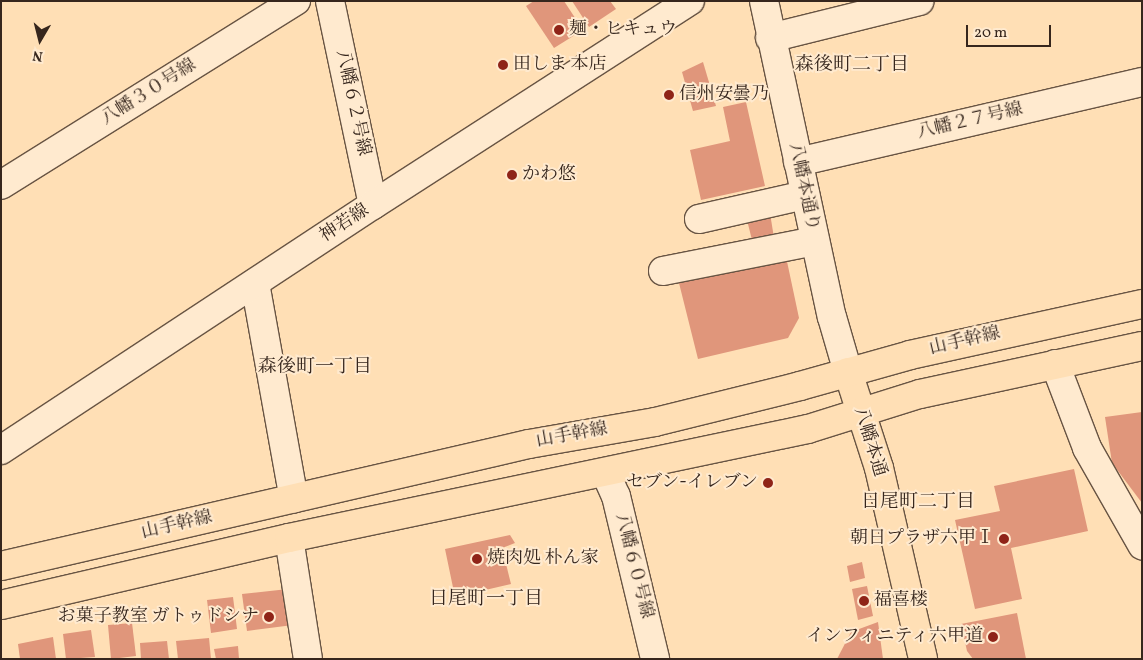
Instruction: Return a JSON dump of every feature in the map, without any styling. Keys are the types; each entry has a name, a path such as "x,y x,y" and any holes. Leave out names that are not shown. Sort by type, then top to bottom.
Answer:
{"main road":[{"name":"山手幹線","path":"1,566 528,444 656,422 910,355 1142,304"},
{"name":"山手幹線","path":"1,605 290,538 606,474 808,429 920,394 1142,346"},
{"name":"八幡本通","path":"848,372 879,468 923,659"}],"street":[{"name":"八幡３０号線","path":"1,185 296,1"},
{"name":"八幡６２号線","path":"330,1 373,205"},
{"name":"神若線","path":"1,450 373,205 690,1"},
{"name":"八幡本通り","path":"764,1 770,38 815,240 848,372"},
{"path":"770,38 919,1"},
{"name":"八幡２７号線","path":"798,162 1142,82"},
{"path":"699,220 805,195"},
{"path":"663,271 815,240"},
{"path":"255,283 294,499"},
{"path":"1056,364 1088,448 1142,545"},
{"name":"八幡６０号線","path":"606,474 616,496 655,659"},
{"path":"290,538 308,659"}],"building":[{"path":"534,1 564,1 583,30 554,48 526,6"},
{"path":"572,1 610,1 616,9 589,27"},
{"path":"703,62 716,106 693,111 682,72"},
{"path":"746,102 765,186 701,200 690,150 730,141 723,107"},
{"path":"769,207 775,244 754,248 745,212"},
{"path":"785,252 799,318 788,338 698,359 677,275"},
{"path":"1142,412 1142,503 1112,463 1105,417"},
{"name":"朝日プラザ六甲Ⅰ","path":"1074,469 1088,531 1011,548 1022,599 975,609 955,520 1000,511 994,486"},
{"path":"510,535 515,543 502,548 511,584 455,597 445,549"},
{"path":"862,562 865,578 850,582 847,566"},
{"path":"867,586 873,616 858,620 852,589"},
{"path":"288,589 293,625 247,631 242,594"},
{"path":"233,597 237,629 211,633 207,600"},
{"name":"インフィニティ六甲道","path":"1017,613 1026,659 973,659 967,651 961,624"},
{"path":"878,622 883,659 837,659 851,632"},
{"path":"132,623 136,656 111,659 108,625"},
{"path":"91,630 95,657 66,659 63,634"},
{"path":"53,637 56,659 20,659 18,644"},
{"path":"209,638 211,659 178,659 176,641"},
{"path":"167,641 169,659 141,659 140,643"},
{"path":"238,646 239,659 216,659 214,649"}],"place":[{"name":"麺・ヒキュウ","path":"559,30"},
{"name":"田しま 本店","path":"503,65"},
{"name":"信州安曇乃","path":"669,95"},
{"name":"かわ悠","path":"512,175"},
{"name":"セブン-イレブン","path":"768,483"},
{"name":"朝日プラザ六甲Ⅰ","path":"1004,539"},
{"name":"焼肉処 朴ん家","path":"477,559"},
{"name":"福喜楼","path":"864,601"},
{"name":"お菓子教室 ガトゥドシナ","path":"269,617"},
{"name":"インフィニティ六甲道","path":"993,637"}],"district":[{"name":"森後町二丁目","path":"852,66"},
{"name":"森後町一丁目","path":"315,368"},
{"name":"日尾町二丁目","path":"918,503"},
{"name":"日尾町一丁目","path":"486,600"}]}
